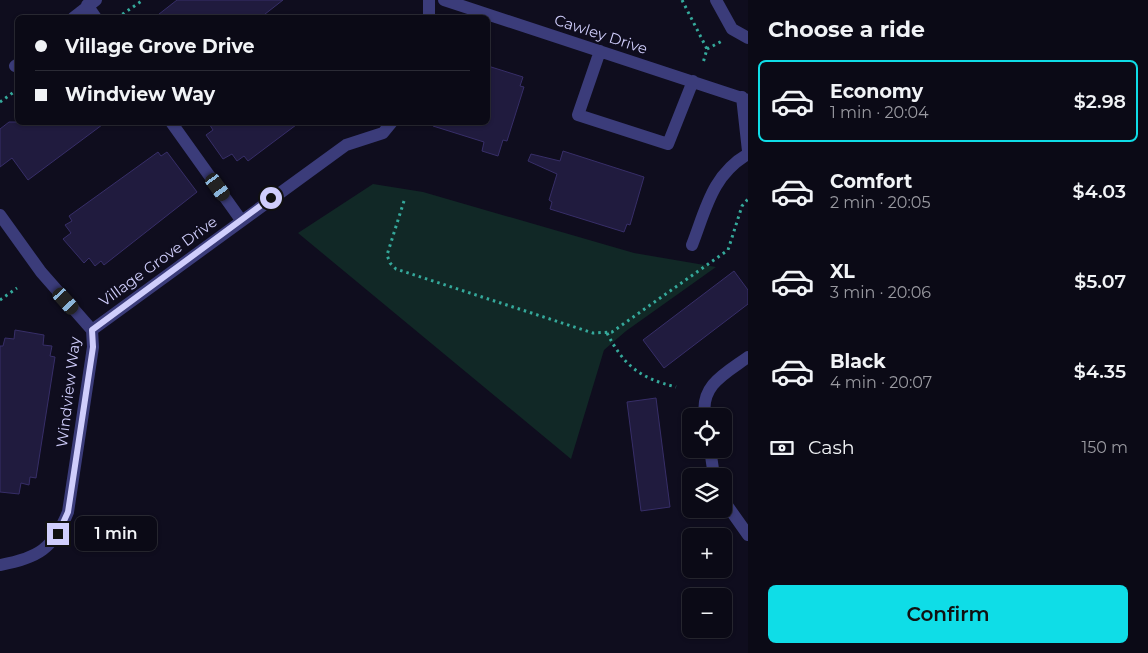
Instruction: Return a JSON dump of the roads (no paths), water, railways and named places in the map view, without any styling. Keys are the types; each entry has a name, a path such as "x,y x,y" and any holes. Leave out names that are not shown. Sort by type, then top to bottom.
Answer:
{"street":[{"path":"429,0 429,15"},
{"name":"Cawley Drive","path":"444,0 490,15"},
{"path":"716,0 732,29 748,38"},
{"path":"77,15 92,3"},
{"name":"Cawley Drive","path":"490,15 745,99"},
{"path":"600,51 578,115 587,118 668,144 692,81"},
{"path":"692,245 718,180 734,162 748,153 745,99"},
{"path":"173,125 241,220"},
{"name":"Village Grove Drive","path":"92,330 346,145 383,133 390,125"},
{"name":"Windview Way","path":"0,215 40,272 92,330 93,347 68,512 58,534 42,552 26,559 0,565"},
{"path":"705,408 706,395 712,384 748,357"},
{"path":"732,512 748,535"}]}
